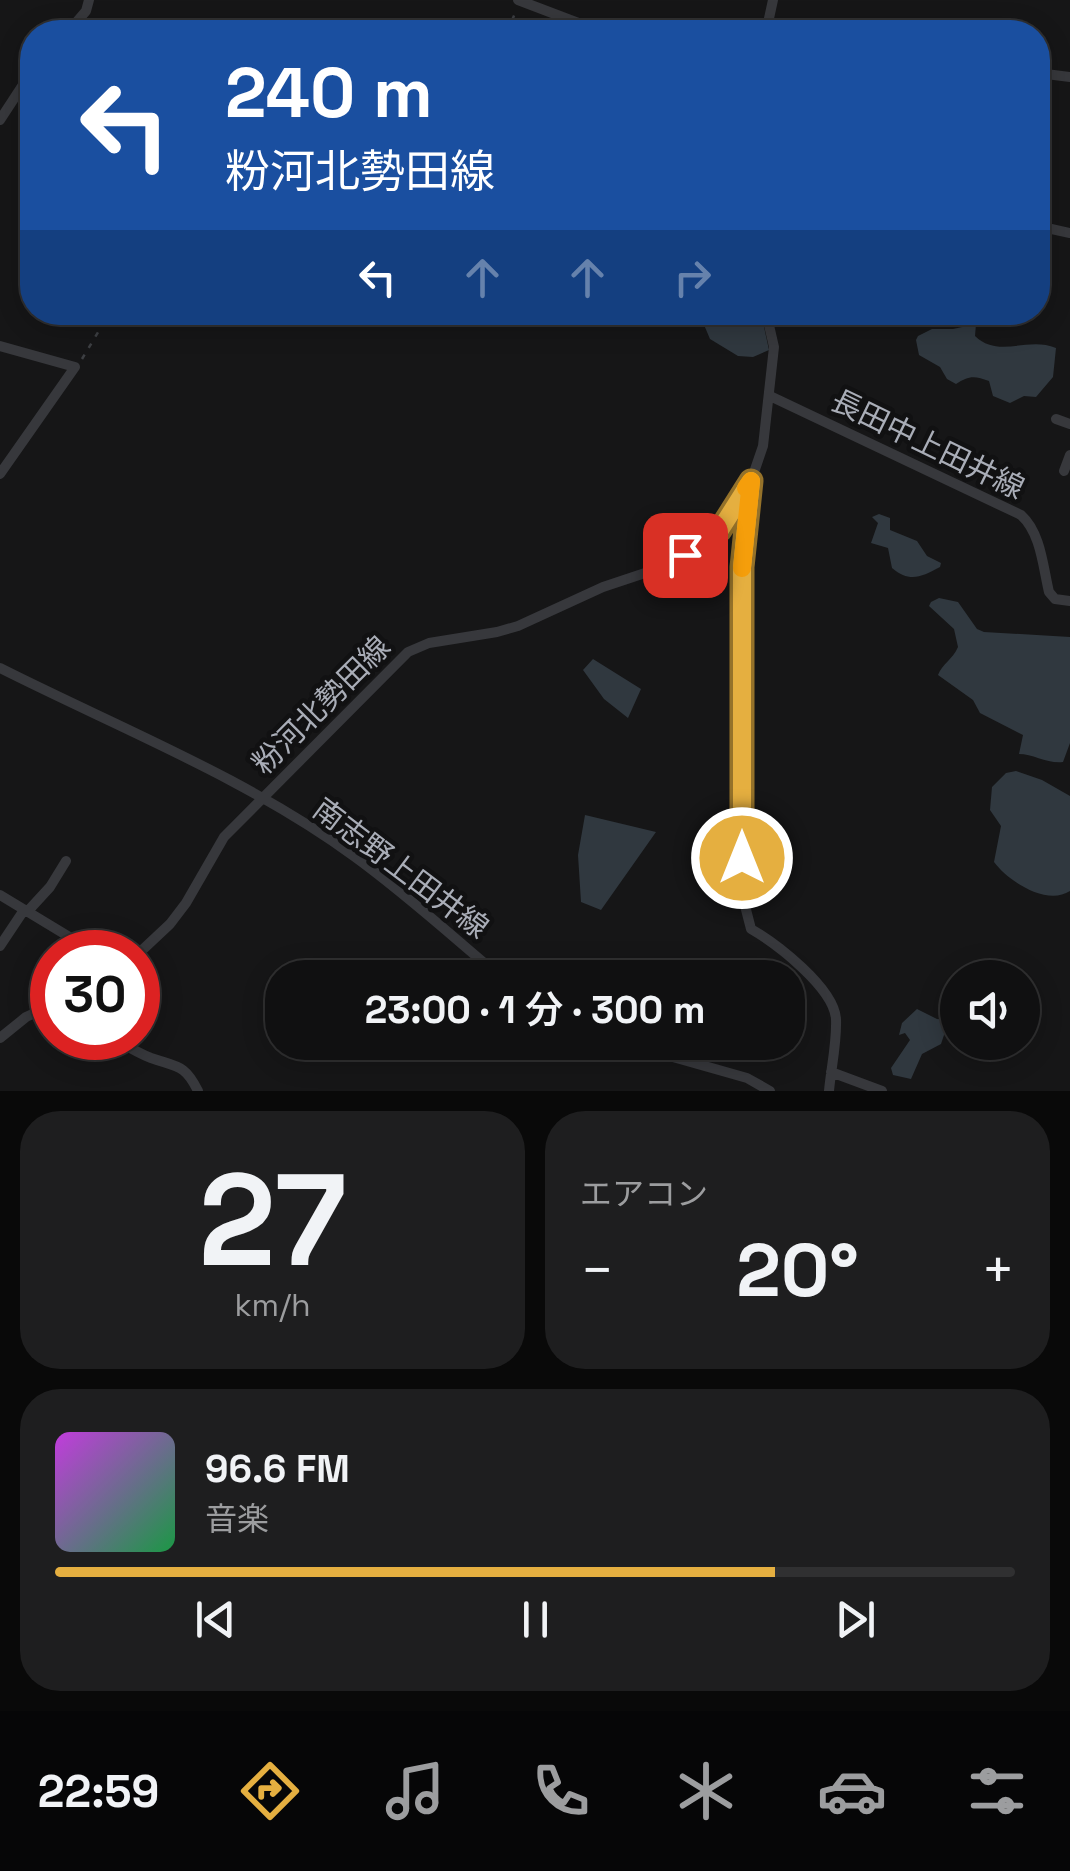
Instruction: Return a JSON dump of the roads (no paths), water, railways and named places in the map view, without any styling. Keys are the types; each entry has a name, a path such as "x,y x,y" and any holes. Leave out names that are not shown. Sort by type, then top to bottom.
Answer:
{"street":[{"path":"519,0 571,20"},
{"path":"0,120 20,89"},
{"name":"粉河北勢田線","path":"160,933 170,924 224,837 415,647 518,626 685,555 720,530 751,481 763,446 774,347 769,325"},
{"path":"0,346 75,367 0,474"},
{"name":"長田中上田井線","path":"770,396 1021,515 1036,535 1050,592 1055,599 1070,601"},
{"path":"1056,419 1070,424"},
{"path":"1064,471 1070,455"},
{"path":"751,481 742,567 742,894 751,929 830,998 836,1017 829,1091"},
{"name":"南志野上田井線","path":"0,668 207,768 262,799 354,856 480,960"},
{"path":"0,946 50,887 66,861"},
{"path":"0,896 58,930"},
{"path":"0,1038 30,1015"},
{"path":"157,1060 180,1066 198,1091"},
{"path":"684,1060 747,1078 770,1091"},
{"path":"831,1072 882,1091"}]}
